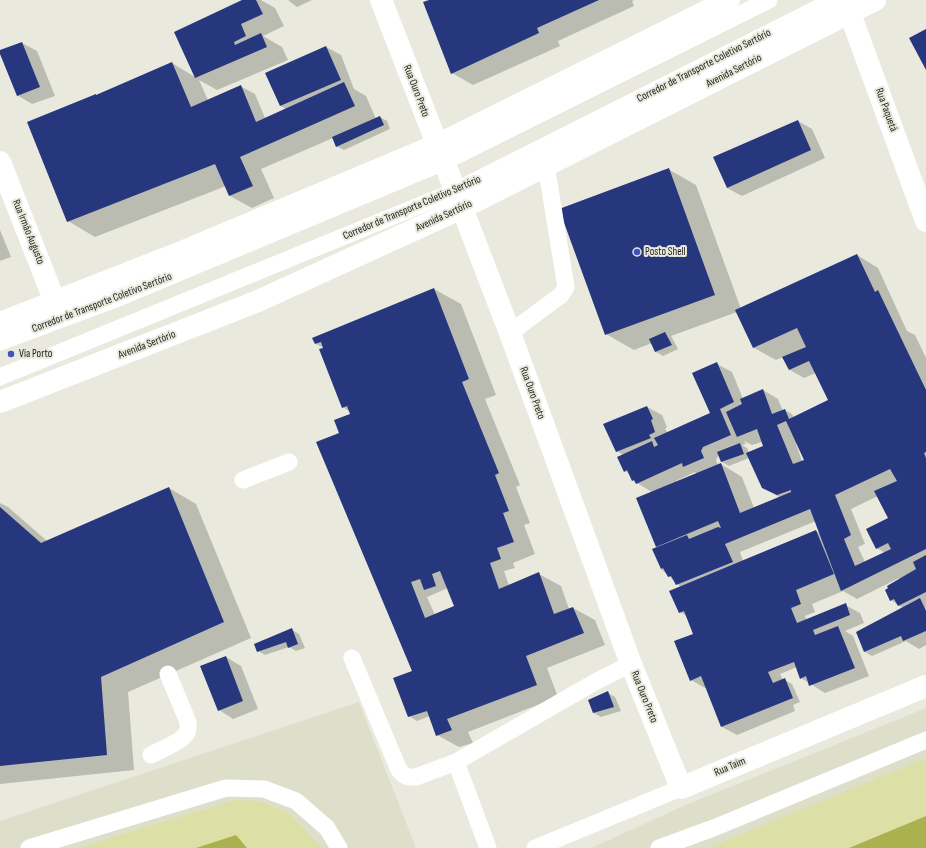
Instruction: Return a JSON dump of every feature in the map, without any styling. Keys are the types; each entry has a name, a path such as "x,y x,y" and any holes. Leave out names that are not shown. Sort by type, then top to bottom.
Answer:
{"main road":[{"name":"Rua Ouro Preto","path":"381,0 510,333 631,664 681,788"},
{"path":"0,323 441,154 729,0"},
{"name":"Avenida Sertório","path":"0,402 258,301 459,200 546,165 843,4 875,0"},
{"name":"Rua Paquetá","path":"843,4 926,221"},
{"name":"Rua Irmão Augusto","path":"0,162 55,302"},
{"name":"Rua Taim","path":"681,788 926,686"}],"lane":[{"name":"Corredor de Transporte Coletivo Sertório","path":"0,342 121,297 441,154 769,0"},
{"name":"Corredor de Transporte Coletivo Sertório","path":"0,377 459,200 843,4"},
{"path":"510,333 561,295 566,287 546,165"},
{"path":"243,480 289,462"},
{"path":"352,658 399,770 403,775 409,778 416,777 456,762 595,682 631,664"},
{"path":"151,755 182,738 186,734 188,728 188,722 168,674"},
{"path":"659,848 716,827 926,740"},
{"path":"456,762 488,848"},
{"path":"29,848 226,788 264,789 296,801 327,828 339,848"},
{"name":"Rua Taim","path":"535,848 681,788"}],"shaded area":[{"path":"359,702 416,848 0,848 0,821"},
{"path":"926,708 926,848 591,848 688,804"},
{"path":"926,758 926,848 708,848"},
{"path":"235,800 259,801 290,814 321,848 78,848"},
{"path":"926,816 926,848 849,848"},
{"path":"236,835 247,848 196,848"}],"building":[{"path":"242,0 256,0 263,14 241,24 246,36 234,42 235,45 261,33 267,47 195,78 174,32"},
{"path":"429,0 599,0 537,28 539,33 451,74 423,2"},
{"path":"926,29 926,70 909,38"},
{"path":"22,42 40,87 17,96 0,54 0,50"},
{"path":"326,46 341,80 280,106 265,73"},
{"path":"172,62 191,107 241,85 256,122 344,82 355,106 240,157 253,186 229,196 215,164 67,222 27,122 96,95"},
{"path":"380,116 384,125 336,147 332,137"},
{"path":"798,120 811,150 727,188 713,157"},
{"name":"Posto Shell","path":"669,168 715,295 605,335 559,209"},
{"path":"857,254 875,292 878,290 926,390 926,452 924,453 926,458 926,549 841,591 810,509 725,544 733,562 676,585 671,576 668,577 663,568 661,569 652,549 687,535 689,539 718,527 721,528 718,521 656,547 636,498 721,463 740,513 791,492 791,490 777,495 762,488 746,453 763,446 757,429 737,437 726,412 742,404 740,399 763,389 772,414 785,409 789,419 828,400 809,361 789,370 782,357 806,347 797,328 753,348 735,310","holes":["786,421 804,460 793,464 777,425","890,469 897,481 874,491 888,518 866,529 876,549 888,543 891,549 855,566 844,539 851,535 835,495"]},
{"path":"434,288 469,379 462,382 499,473 495,475 509,511 503,513 514,542 497,548 501,559 490,563 499,589 539,572 554,614 573,607 584,633 526,656 537,685 447,719 452,730 436,736 427,711 408,717 393,678 412,671 316,442 339,433 334,420 350,414 347,406 342,408 319,349 323,348 321,342 315,344 312,338","holes":["440,571 454,606 425,618 411,582 420,579 424,590 436,586 432,574"]},
{"path":"665,332 672,345 655,352 649,339"},
{"path":"717,362 734,402 720,409 731,435 703,447 701,451 704,458 683,467 682,463 636,484 634,480 632,481 627,470 624,472 617,457 652,441 654,447 658,445 654,438 710,413 692,373"},
{"path":"647,406 653,419 651,420 655,432 649,435 651,438 616,452 603,424"},
{"path":"740,443 744,454 721,462 717,452"},
{"path":"169,487 224,622 101,677 107,755 0,766 0,507 41,543"},
{"path":"816,530 834,574 796,590 801,604 791,608 797,623 846,603 850,615 813,630 815,635 838,626 855,668 809,686 806,676 800,679 794,662 768,672 773,683 785,678 793,698 721,727 701,676 690,681 674,641 693,634 684,611 679,613 669,591"},
{"path":"926,555 926,592 898,606 894,599 890,601 885,590 888,588 887,586 916,569 913,562"},
{"path":"920,598 926,611 926,631 903,641 901,636 864,652 856,632"},
{"path":"292,628 298,644 288,648 286,642 257,652 254,644"},
{"path":"226,656 243,701 218,711 200,666"},
{"path":"608,691 614,707 593,713 588,700"}],"place":[{"name":"Posto Shell","path":"637,252"},
{"name":"Via Porto","path":"11,354"}]}
